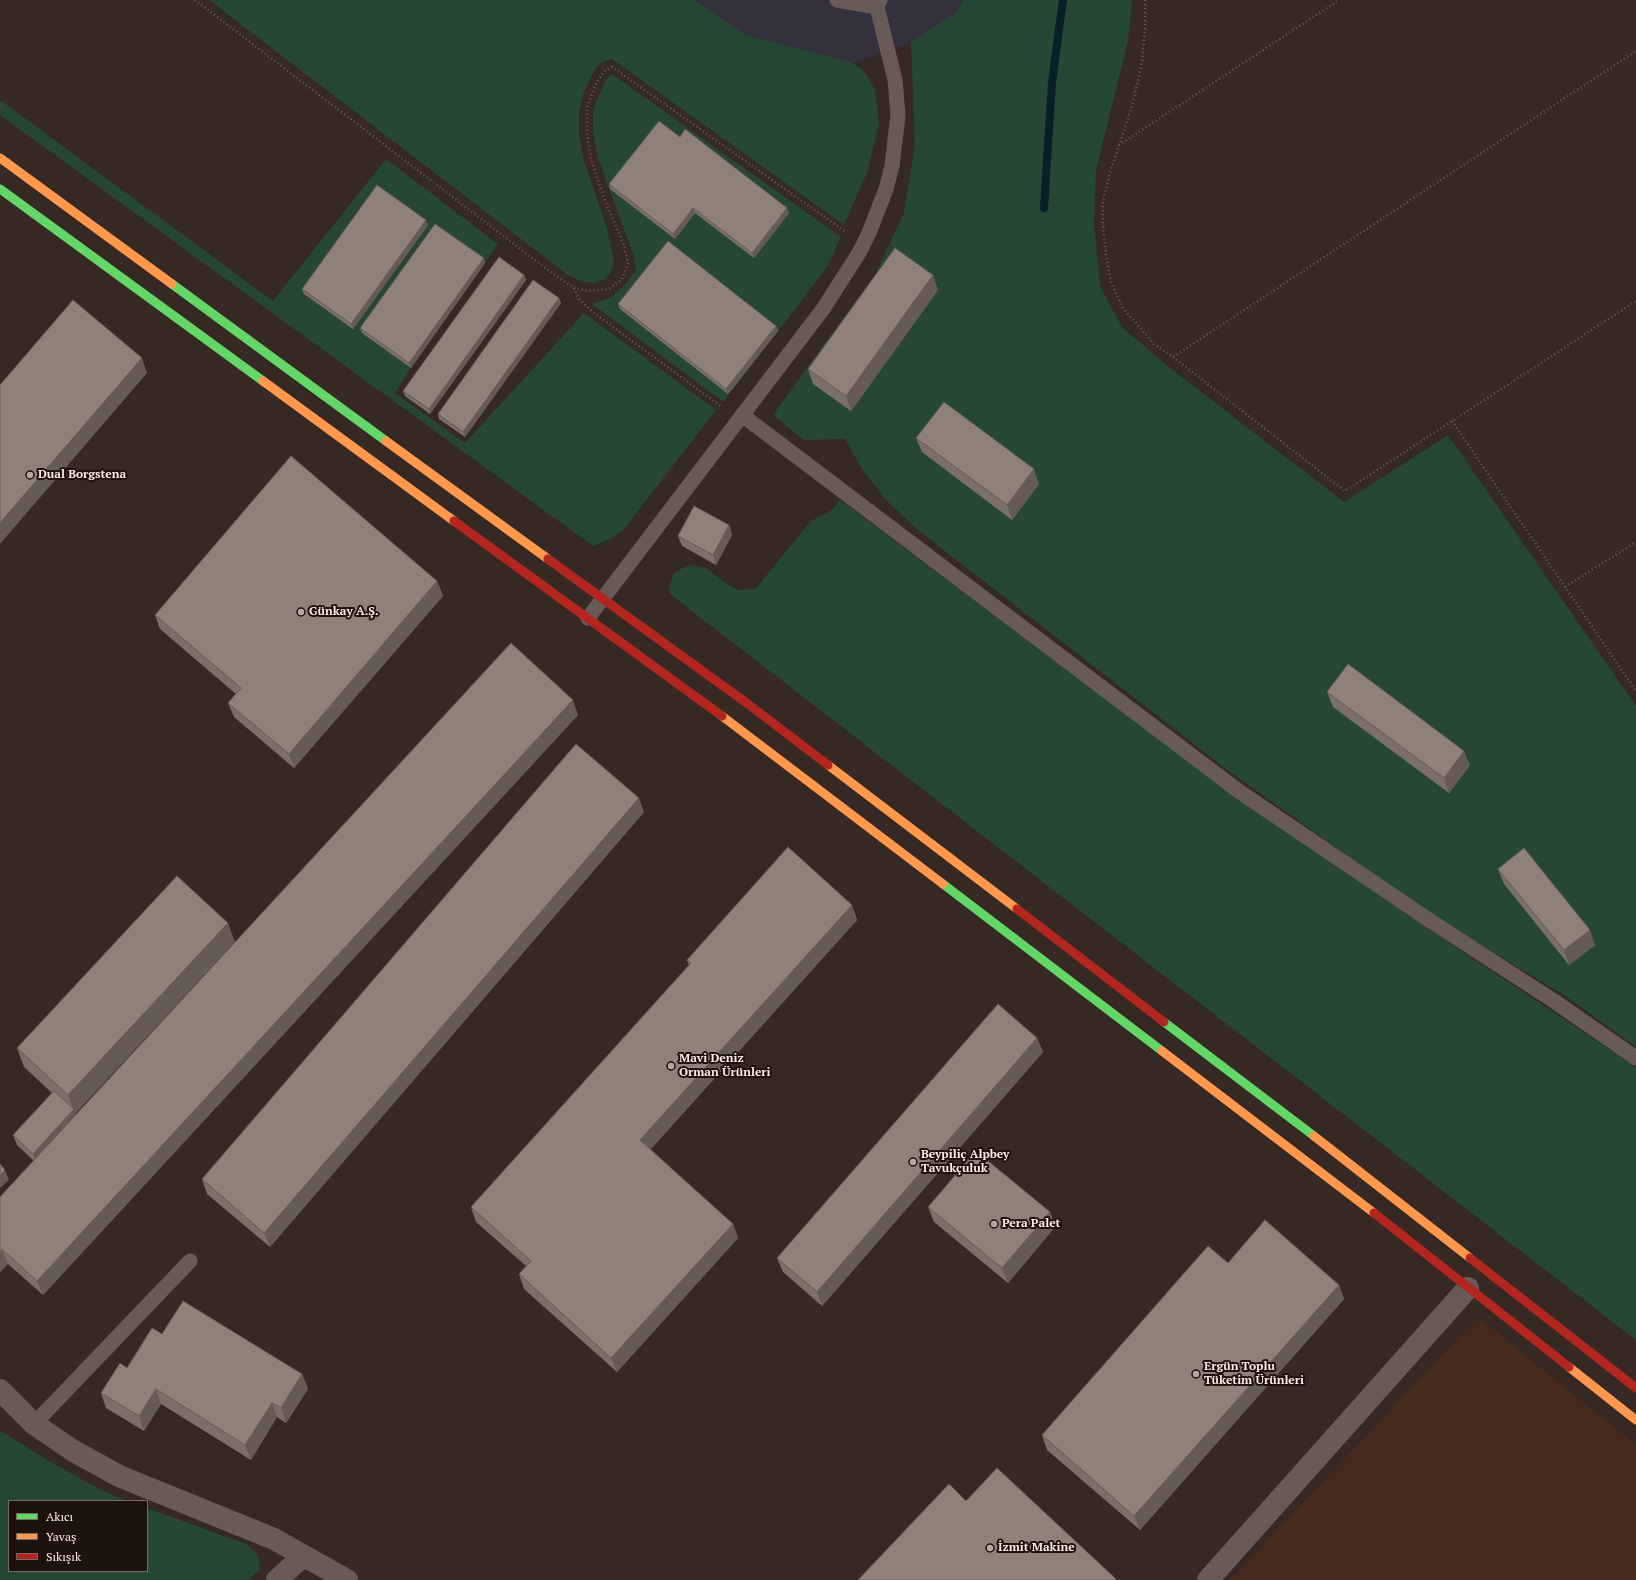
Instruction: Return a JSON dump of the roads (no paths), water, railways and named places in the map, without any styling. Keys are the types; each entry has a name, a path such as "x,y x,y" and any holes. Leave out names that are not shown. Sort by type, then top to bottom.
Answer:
{"main road":[{"path":"0,158 603,600 748,704 1397,1200 1636,1388"},
{"path":"0,189 733,724 1369,1210 1636,1420"}],"street":[{"path":"1208,1580 1468,1288"},
{"path":"0,1390 34,1424 72,1450 119,1476 274,1539 347,1580"},
{"path":"277,1580 303,1556"}],"lane":[{"path":"588,618 822,309 848,271 863,244 880,204 892,166 898,115 895,80 878,4 837,0"},
{"path":"741,417 1240,792 1428,920 1554,1001 1636,1058"},
{"path":"34,1424 190,1261"}],"waterway":[{"path":"1044,208 1052,82 1063,0"}],"place":[{"name":"Dual Borgstena","path":"30,475"},
{"name":"Günkay A.Ş.","path":"301,612"},
{"name":"Mavi Deniz Orman Ürünleri","path":"671,1066"},
{"name":"Beypiliç Alpbey Tavukçuluk","path":"913,1162"},
{"name":"Pera Palet","path":"994,1224"},
{"name":"Ergün Toplu Tüketim Ürünleri","path":"1196,1374"},
{"name":"İzmit Makine","path":"990,1548"}]}
